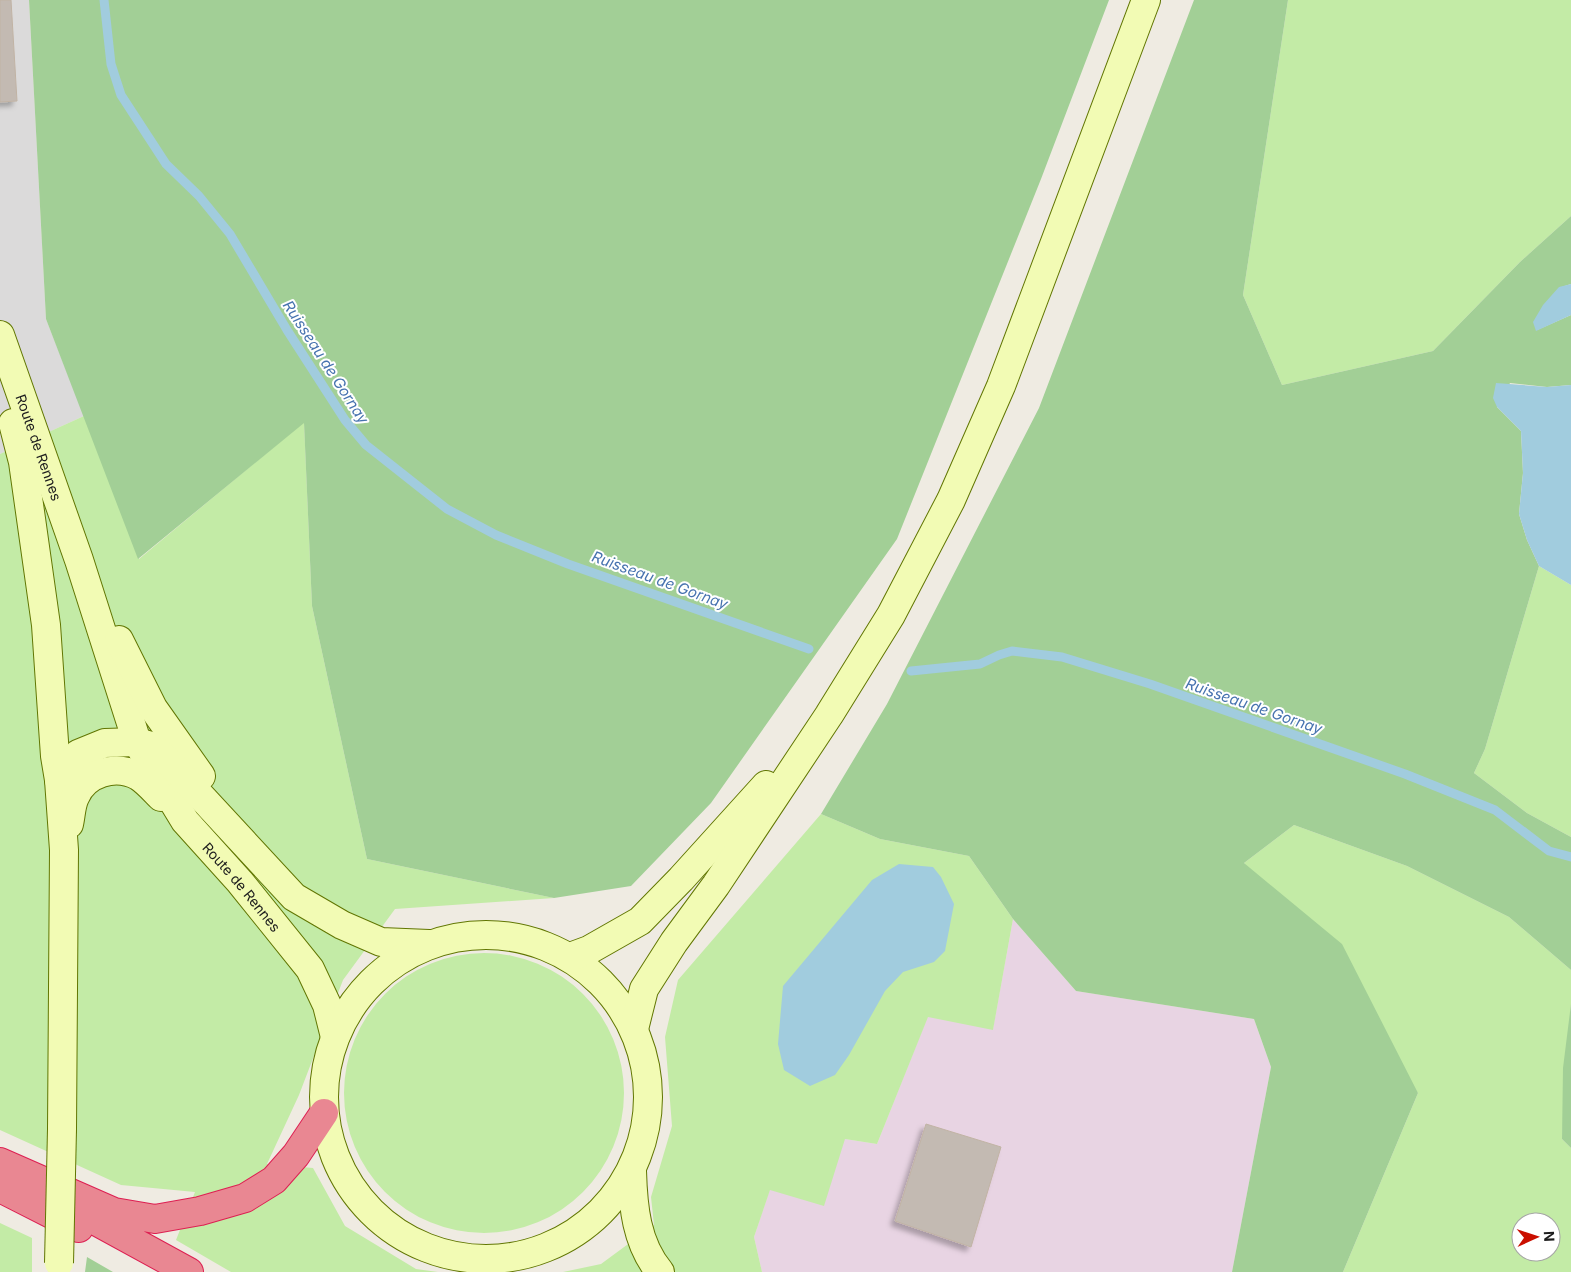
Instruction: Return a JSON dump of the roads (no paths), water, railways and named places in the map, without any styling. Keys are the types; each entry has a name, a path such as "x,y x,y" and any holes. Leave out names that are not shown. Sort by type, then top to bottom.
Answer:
{"highway":[{"path":"0,1162 114,1212 156,1219 245,1198 274,1180 296,1155 324,1112"},
{"path":"0,1169 189,1272"},
{"path":"0,1188 159,1272"}],"main road":[{"path":"634,1029 644,989 829,715 891,615 951,500 1000,386 1146,0"},
{"name":"Route de Rennes","path":"0,335 79,560 137,742 185,821 240,882 310,969 327,1005 335,1037"},
{"path":"10,364 8,403 24,462 44,615 64,850 59,1268"},
{"name":"Route de Rennes","path":"79,560 153,708 195,767 242,841"},
{"path":"570,957 589,950 640,921 681,879 829,715"},
{"path":"59,780 78,754 105,743 137,742"},
{"name":"Route de Rennes","path":"137,742 151,746 170,763 294,897 342,924 381,942 429,944"},
{"path":"64,850 74,798 83,784 100,773 113,770 126,771 140,777 185,821"},
{"path":"431,1251 477,1260 524,1256 568,1238 605,1209 632,1171 647,1124 648,1075 634,1029 607,988 570,957 525,938 476,934 429,944 389,966 357,998 335,1037 326,1073 324,1112 332,1149 350,1187 386,1226 431,1251 458,1272"},
{"path":"632,1171 633,1200 640,1235 653,1263 660,1272"}],"water":[{"path":"1571,284 1571,315 1536,331 1533,322 1543,305 1559,287"},
{"path":"1496,383 1547,387 1571,385 1571,585 1539,566 1527,540 1519,514 1523,473 1521,431 1497,407 1493,398"},
{"path":"899,864 933,867 941,877 954,904 945,951 934,962 903,972 885,991 849,1055 835,1075 810,1086 784,1070 778,1044 783,986 872,880"}],"waterway":[{"name":"Ruisseau de Gornay","path":"104,0 111,64 121,95 166,164 199,196 230,234 287,330 345,420 366,445 447,509 496,535 568,564 809,649"},
{"name":"Ruisseau de Gornay","path":"911,671 980,664 1012,651 1062,657 1150,684 1405,774 1495,810 1549,851 1571,857"}]}
